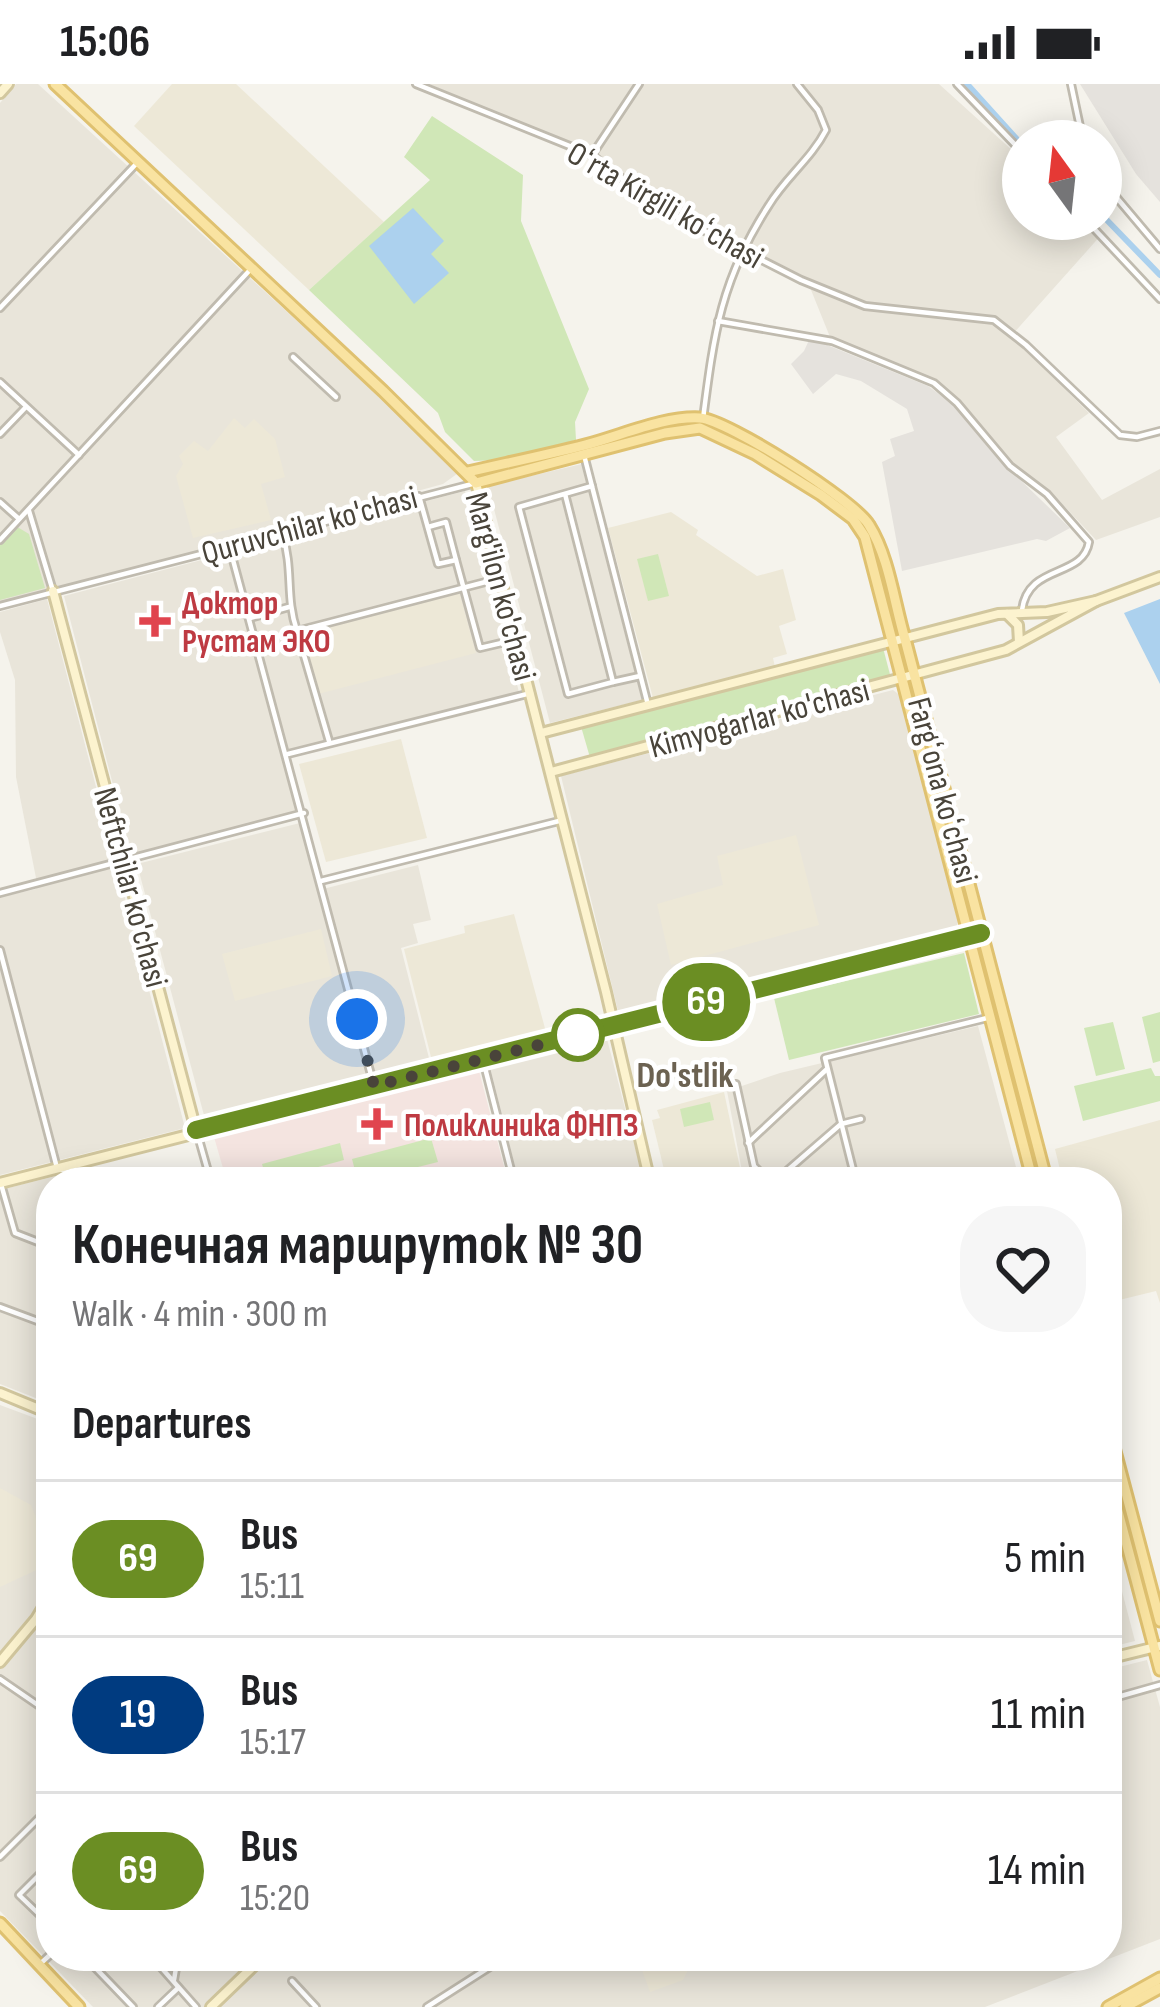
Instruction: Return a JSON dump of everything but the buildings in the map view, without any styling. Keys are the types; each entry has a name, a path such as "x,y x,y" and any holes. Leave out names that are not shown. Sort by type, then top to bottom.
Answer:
{"main road":[{"name":"Marg'ilon ko'chasi","path":"55,84 476,483"},
{"path":"468,472 662,423 703,419"},
{"name":"Quruvchilar ko'chasi","path":"703,419 759,445 865,518 881,553 909,678"},
{"name":"Quruvchilar ko'chasi","path":"476,483 700,428 755,454 821,495 859,526 899,640"},
{"name":"Fargʻona koʻchasi","path":"909,678 975,934 1043,1167"},
{"name":"Fargʻona koʻchasi","path":"975,934 990,1017 1029,1167"},
{"path":"1122,1478 1160,1621"},
{"path":"1122,1523 1160,1670"},
{"path":"0,1923 36,1960"},
{"path":"46,1971 79,2007"},
{"path":"1108,2007 1160,1978"},
{"path":"1125,2007 1160,1988"}],"street":[{"path":"0,93 8,84"},
{"name":"Oʻrta Kirgili koʻchasi","path":"416,84 592,155 655,203 743,251 865,306 994,320 1120,436 1160,431"},
{"path":"592,155 639,84"},
{"path":"703,419 729,277 774,196 814,153 826,130 818,110 796,84"},
{"path":"957,84 1002,131"},
{"path":"1071,84 1079,120"},
{"path":"0,308 137,164"},
{"path":"1122,203 1160,249"},
{"path":"1105,240 1160,299"},
{"path":"0,540 251,269"},
{"path":"718,321 832,341 934,383 957,403 1010,466 1047,494 1089,542 1087,553 1078,560 1033,583 1022,614"},
{"path":"293,357 336,397"},
{"path":"0,382 79,455"},
{"path":"0,434 27,407"},
{"path":"584,455 648,705"},
{"name":"Quruvchilar ko'chasi","path":"0,606 476,483"},
{"name":"Marg'ilon ko'chasi","path":"476,483 647,1167"},
{"path":"592,486 519,507 568,694 640,676"},
{"path":"565,494 614,682"},
{"path":"419,496 438,564 456,560"},
{"path":"0,502 20,519"},
{"path":"29,510 53,591"},
{"path":"428,527 446,522 480,648 518,639"},
{"path":"282,532 292,564 289,607 330,743"},
{"path":"230,545 374,1086"},
{"name":"Kimyogarlar ko'chasi","path":"541,733 1005,613 1047,613 1096,601 1160,577"},
{"path":"297,631 503,578"},
{"name":"Neftchilar ko'chasi","path":"53,591 207,1167"},
{"name":"Kimyogarlar ko'chasi","path":"551,772 909,678 1018,643 1096,601"},
{"path":"250,618 289,607"},
{"path":"1005,613 1018,625 1018,643"},
{"path":"288,754 531,693"},
{"path":"0,893 304,813"},
{"path":"321,881 562,820"},
{"path":"60,1167 975,934"},
{"path":"0,950 56,1167"},
{"path":"852,1167 825,1058 990,1017"},
{"path":"483,1059 510,1167"},
{"path":"748,1143 828,1068"},
{"path":"736,1084 755,1167"},
{"path":"790,1167 841,1124 861,1120"},
{"path":"36,1173 0,1182 15,1233 36,1241"},
{"path":"0,1307 36,1320"},
{"path":"0,1393 36,1408"},
{"path":"0,1662 36,1619"},
{"path":"1122,1655 1157,1647"},
{"path":"0,1679 36,1704"},
{"path":"1122,1696 1160,1685"},
{"path":"0,1857 36,1821"},
{"path":"36,1878 19,1894 36,1911"},
{"path":"98,1971 133,2007"},
{"path":"164,1971 196,2007"},
{"path":"158,2007 176,1986 177,1971"},
{"path":"211,2007 248,1971"},
{"path":"427,2007 483,1971"},
{"path":"292,1981 316,2007"}],"shaded area":[{"path":"16,84 38,84 461,471 443,484 0,605 0,103"},
{"path":"172,84 236,84 384,222 309,290 134,126"},
{"path":"429,84 939,84 1002,141 1002,240 1097,240 1011,336 1089,413 1056,437 1102,500 1160,469 1160,517 1096,540 1052,493 1010,464 961,404 936,383 830,337 809,285 680,218 598,157"},
{"path":"1080,84 1160,84 1160,202 1122,152 1122,120 1102,120"},
{"path":"810,338 928,386 957,407 1005,465 1070,528 1046,541 1037,539 902,571 882,462 895,456 890,439 914,431 907,409 861,381 836,374 813,394 791,364"},
{"path":"234,418 245,428 254,419 275,439 285,477 261,484 271,520 193,538 176,476 183,464 179,456 194,441 208,451"},
{"path":"582,464 642,700 550,723 488,486"},
{"path":"465,491 519,692 283,752 296,812 131,854 64,596"},
{"path":"671,512 757,576 783,569 796,620 779,626 787,654 773,658 775,667 653,698 608,528"},
{"path":"459,592 476,653 318,694 302,633"},
{"path":"47,599 185,1128 0,1175 0,897 36,889 37,883 16,777 15,680 0,632 0,612"},
{"path":"893,690 901,696 956,929 619,1015 561,776"},
{"path":"401,739 427,838 326,862 299,764"},
{"path":"300,823 319,890 418,865 431,920 413,924 418,943 401,948 430,1062 205,1119 137,864"},
{"path":"796,835 819,925 671,965 657,904 723,885 717,856"},
{"path":"514,914 546,1032 432,1061 404,949 465,933 464,926"},
{"path":"321,929 332,976 235,1001 222,954"},
{"path":"978,1026 1016,1167 741,1167 727,1091 780,1073"},
{"path":"606,1035 640,1167 515,1167 489,1063"},
{"name":"Поликлиника ФНПЗ","path":"479,1071 504,1167 223,1167 214,1137"},
{"path":"724,1092 740,1167 663,1167 652,1120 660,1118 657,1110"},
{"path":"1160,1120 1160,1303 1156,1291 1122,1299 1122,1167 1059,1167 1055,1149"},
{"path":"36,1181 36,1398 0,1384 0,1190"},
{"path":"0,1405 36,1418 36,1948 0,1911"},
{"path":"0,1488 31,1505 36,1517 36,1570 0,1587"},
{"path":"1122,1591 1135,1641 1122,1644"},
{"path":"1147,1660 1160,1707 1160,1939 1122,1954 1122,1666"},
{"path":"58,1971 1078,1971 985,2007 93,2007"},
{"path":"642,1971 688,1971 683,1980 650,1992"}],"green space":[{"path":"432,116 523,175 521,221 589,389 575,422 576,440 501,460 474,461 445,432 438,413 309,290 430,180 404,157"},
{"path":"14,525 29,534 45,588 0,600 0,540"},
{"path":"658,554 669,596 648,601 637,559"},
{"path":"882,644 892,682 591,761 580,723"},
{"path":"964,953 979,1014 789,1060 774,998"},
{"path":"1160,1012 1160,1061 1153,1063 1142,1017"},
{"path":"1113,1022 1125,1069 1096,1076 1084,1028"},
{"path":"1151,1068 1160,1076 1160,1101 1083,1121 1074,1086"},
{"path":"710,1102 714,1120 684,1127 680,1109"},
{"path":"431,1138 438,1162 418,1167 354,1167 352,1159"},
{"path":"340,1143 344,1160 318,1167 262,1164"}],"water":[{"path":"413,208 444,241 431,254 449,273 414,304 369,246"},
{"path":"1160,599 1160,684 1124,613"}],"waterway":[{"path":"967,84 1002,123"},
{"path":"1122,236 1160,275"}],"bus line":[{"name":"69","path":"196,1130 981,933"}],"place":[{"name":"Доктор Рустам ЭКО","path":"155,621"},
{"name":"Поликлиника ФНПЗ","path":"377,1124"}],"district":[{"name":"Do'stlik","path":"685,1074"}],"route":[{"path":"357,1019 374,1086 583,1034 578,1035"}]}
